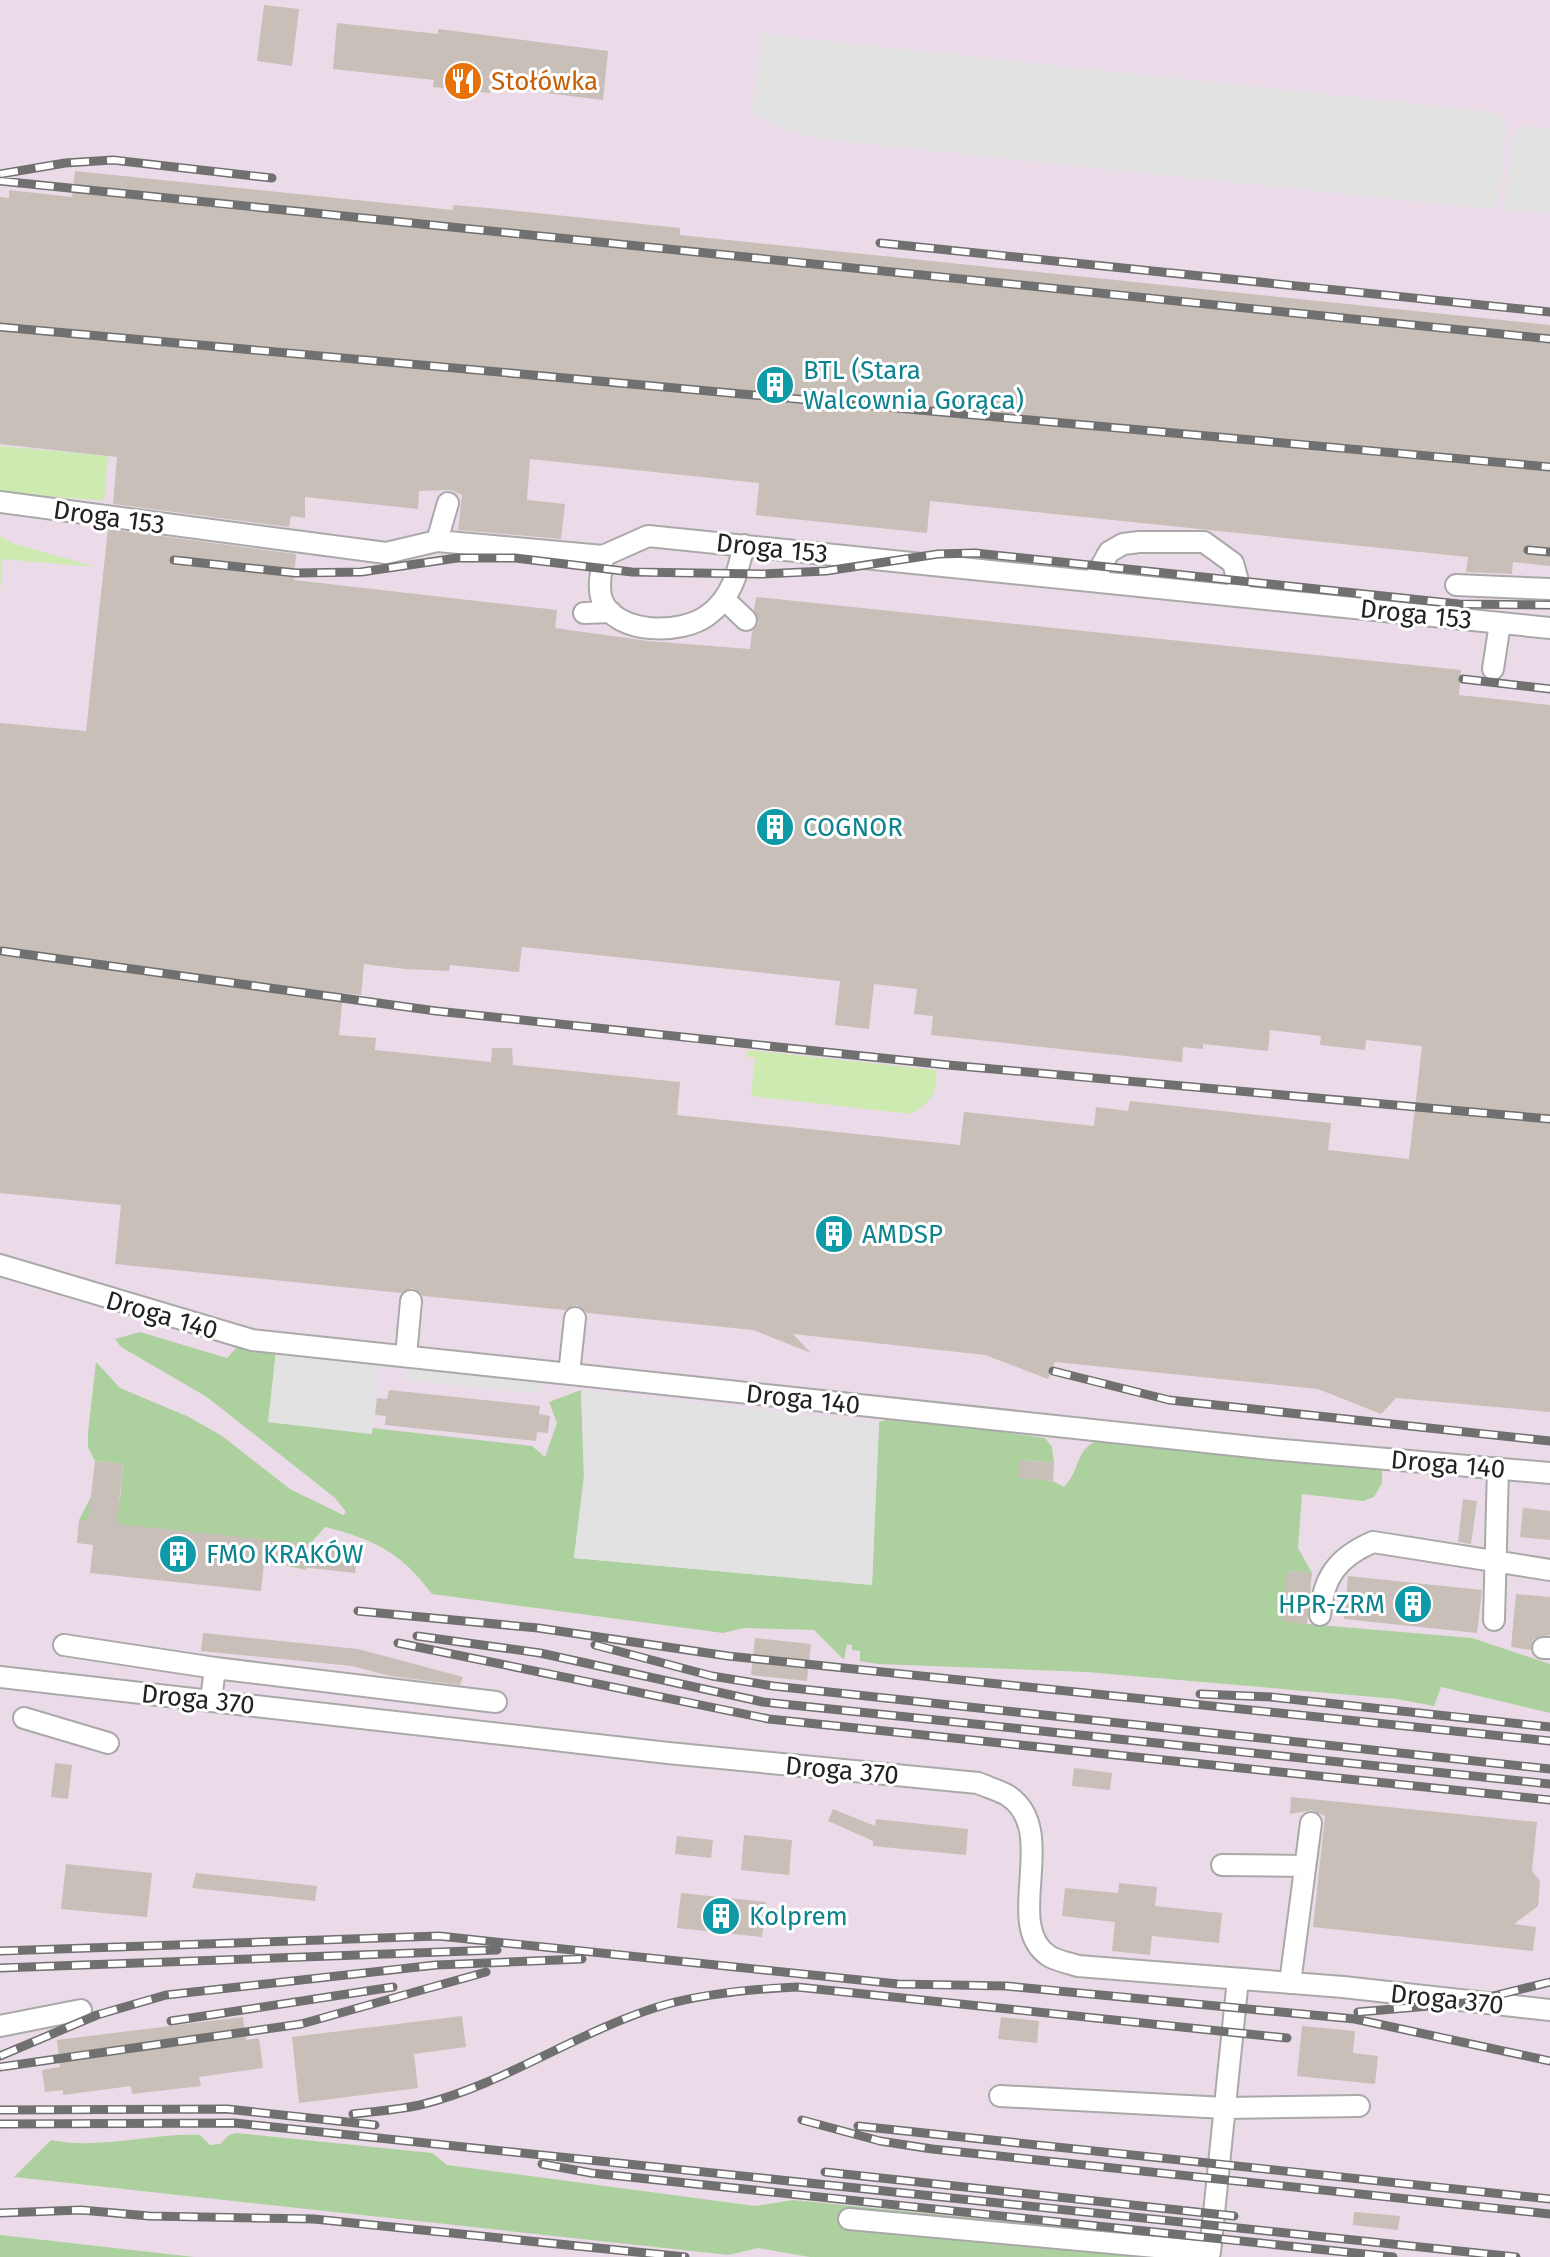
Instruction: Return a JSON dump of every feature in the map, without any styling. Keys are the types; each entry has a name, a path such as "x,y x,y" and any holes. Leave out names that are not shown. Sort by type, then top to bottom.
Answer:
{"lane":[{"name":"Droga 153","path":"0,502 386,553 437,541 603,556 648,536 1550,628"},
{"path":"437,541 448,503"},
{"path":"1093,581 1100,563 1123,544 1204,542 1233,563 1242,596"},
{"path":"603,556 599,588 602,602 611,612 639,627 685,626 708,616 724,599 736,579 744,545"},
{"path":"1456,585 1550,589"},
{"path":"724,599 746,620"},
{"path":"584,613 611,612"},
{"path":"1493,669 1500,623"},
{"name":"Droga 140","path":"0,1265 252,1340 1271,1449 1550,1473"},
{"path":"406,1356 411,1301"},
{"path":"569,1374 575,1318"},
{"path":"1494,1620 1498,1468"},
{"path":"1320,1615 1322,1590 1333,1569 1350,1552 1373,1542 1550,1570"},
{"path":"64,1645 215,1668 496,1702"},
{"path":"211,1700 215,1668"},
{"name":"Droga 370","path":"0,1677 668,1753 978,1783 1009,1796 1028,1821 1032,1853 1029,1913 1035,1939 1048,1955 1078,1966 1290,1983 1550,2010"},
{"path":"24,1718 108,1743"},
{"path":"1290,1983 1311,1823"},
{"path":"1222,1865 1305,1866"},
{"path":"849,2219 1210,2252 1238,1979"},
{"path":"0,2026 81,2010"},
{"path":"1000,2096 1225,2108 1359,2106"}],"shaded area":[{"path":"0,0 1550,0 1550,2257 0,2257"},
{"path":"761,34 1494,112 1503,117 1507,127 1498,210 828,140 787,131 752,113"},
{"path":"1520,126 1550,128 1550,214 1504,210 1511,137"},
{"path":"276,1350 379,1361 372,1434 268,1422"},
{"path":"407,1365 542,1379 540,1394 405,1380"},
{"path":"581,1390 879,1422 872,1585 574,1558 584,1476"}],"green space":[{"path":"0,446 108,456 104,501 0,492"},
{"path":"0,536 12,543 95,567 2,559 0,594"},
{"path":"748,1050 936,1070 936,1084 928,1101 911,1114 751,1096 755,1058 747,1057"},
{"path":"140,1332 227,1358 240,1344 276,1350 269,1422 371,1434 372,1428 532,1446 545,1457 557,1423 549,1402 581,1390 584,1476 574,1558 872,1585 879,1422 895,1417 1045,1438 1052,1447 1054,1463 1021,1460 1019,1477 1053,1481 1064,1487 1087,1447 1105,1437 1382,1468 1382,1483 1374,1497 1363,1501 1302,1494 1298,1548 1312,1573 1287,1571 1307,1624 1472,1638 1550,1664 1550,1713 1441,1687 1434,1706 1397,1699 1087,1672 878,1664 860,1661 860,1651 852,1650 852,1645 847,1644 844,1660 814,1630 744,1628 723,1633 432,1594 409,1568 385,1549 325,1527 309,1545 306,1570 79,1520 91,1497 120,1500 123,1464 95,1461 88,1447 96,1362 120,1388 189,1417 222,1436 290,1489 343,1515 346,1512 335,1498 207,1397 121,1347 115,1339"},
{"path":"236,2133 432,2153 447,2165 755,2206 793,2200 1156,2236 1187,2248 1192,2257 810,2257 758,2248 729,2255 14,2177 51,2140 88,2143 200,2135 210,2145 220,2144"},
{"path":"0,2235 194,2257 0,2257"}],"building":[{"path":"264,5 299,9 292,66 257,61"},
{"path":"337,23 438,34 438,29 608,51 603,100 491,86 490,93 433,87 434,80 333,69"},
{"name":"BTL (Stara Walcownia Gorąca)","path":"75,171 453,210 453,205 499,209 680,228 680,235 1550,325 1550,566 1513,562 1512,574 1466,572 1468,557 930,501 927,533 756,515 759,483 530,459 527,500 565,504 561,539 458,530 462,495 451,490 419,491 418,509 305,497 305,518 291,516 289,527 113,504 117,457 0,444 0,197 9,198 9,190 72,197"},
{"name":"COGNOR","path":"108,529 296,554 294,580 557,610 555,628 648,641 750,649 752,631 759,622 754,610 756,597 1461,670 1459,695 1550,705 1550,1412 1396,1398 1381,1414 1318,1389 1055,1362 1048,1379 985,1355 793,1334 811,1353 753,1330 587,1313 577,1305 565,1310 423,1296 413,1288 401,1293 115,1264 121,1205 0,1193 0,723 86,731","holes":["522,947 840,981 835,1025 869,1029 874,984 917,989 914,1014 933,1016 931,1035 1182,1062 1183,1047 1203,1049 1203,1044 1268,1051 1270,1030 1321,1036 1320,1045 1365,1050 1366,1040 1422,1046 1409,1159 1328,1150 1331,1123 1130,1101 1128,1111 1096,1107 1094,1126 964,1112 960,1145 677,1115 680,1082 513,1065 512,1048 492,1048 491,1062 375,1050 376,1038 339,1035 343,993 361,995 364,964 449,971 450,965 519,972"]},
{"path":"389,1390 540,1406 539,1414 550,1416 548,1433 537,1432 536,1441 385,1425 386,1416 375,1415 377,1398 387,1399"},
{"path":"1020,1460 1054,1463 1053,1481 1018,1478"},
{"name":"FMO KRAKÓW","path":"95,1461 123,1464 117,1524 358,1549 355,1573 264,1563 261,1591 90,1573 93,1545 77,1543 79,1520 88,1521"},
{"path":"1463,1499 1477,1501 1471,1544 1458,1542"},
{"path":"1523,1508 1550,1511 1550,1540 1520,1537"},
{"path":"1287,1571 1312,1573 1307,1624 1282,1621"},
{"name":"HPR-ZRM","path":"1348,1576 1482,1590 1477,1633 1344,1619"},
{"path":"1516,1594 1550,1597 1550,1635 1533,1639 1530,1650 1511,1647"},
{"path":"203,1633 358,1649 463,1677 460,1685 390,1676 352,1666 201,1651"},
{"path":"755,1638 811,1644 807,1681 751,1675"},
{"path":"55,1763 72,1765 68,1799 51,1797"},
{"path":"1074,1768 1112,1773 1110,1790 1072,1786"},
{"path":"1291,1797 1537,1822 1532,1871 1540,1881 1538,1906 1514,1924 1536,1927 1533,1951 1313,1927 1325,1816 1312,1810 1290,1814"},
{"path":"833,1809 875,1826 876,1819 968,1829 966,1855 873,1846 873,1841 828,1821"},
{"path":"744,1835 792,1840 789,1875 741,1870"},
{"path":"677,1836 713,1840 711,1858 675,1854"},
{"path":"66,1864 152,1873 147,1917 61,1909"},
{"path":"196,1873 317,1886 315,1901 192,1888"},
{"path":"1119,1883 1157,1887 1155,1906 1222,1913 1219,1943 1152,1936 1150,1955 1112,1951 1115,1922 1062,1916 1065,1888 1118,1893"},
{"name":"Kolprem","path":"681,1893 766,1902 762,1937 677,1928"},
{"path":"462,2016 466,2047 414,2054 418,2088 299,2103 292,2037"},
{"path":"243,2017 246,2040 259,2038 263,2068 199,2077 201,2086 132,2094 131,2086 63,2095 63,2090 45,2092 42,2070 60,2067 57,2040"},
{"path":"1001,2017 1039,2021 1037,2043 998,2039"},
{"path":"1302,2026 1355,2031 1353,2053 1378,2056 1375,2084 1297,2076"},
{"path":"1354,2212 1400,2216 1398,2230 1353,2225"}],"railway":[{"path":"0,174 65,163 113,160 272,178"},
{"path":"0,181 1550,339"},
{"path":"880,243 1550,312"},
{"path":"0,327 1550,467"},
{"path":"1528,550 1550,552"},
{"path":"174,560 296,573 361,572 457,558 515,558 632,572 762,574 826,571 938,554 975,553 1459,604 1550,605"},
{"path":"1463,679 1550,689"},
{"path":"2,951 436,1011 948,1065 1550,1119"},
{"path":"1053,1371 1169,1400 1550,1441"},
{"path":"358,1611 538,1628 728,1656 1550,1741"},
{"path":"417,1636 540,1653 763,1702 1550,1784"},
{"path":"398,1643 769,1719 1550,1800"},
{"path":"595,1645 712,1676 773,1686 1550,1769"},
{"path":"1200,1694 1271,1697 1550,1727"},
{"path":"0,1951 439,1936 898,1984 1006,1986 1355,2019 1550,2061"},
{"path":"0,1968 497,1950"},
{"path":"0,2056 97,2015 166,1995 436,1965 582,1959"},
{"path":"0,2067 301,2024 486,1972"},
{"path":"1358,2012 1465,2003 1550,1982"},
{"path":"171,2021 393,1987"},
{"path":"353,2114 412,2107 452,2096 513,2071 602,2028 664,2005 763,1989 797,1987 1287,2038"},
{"path":"0,2110 227,2109 375,2125"},
{"path":"802,2120 880,2141 932,2149 1550,2214"},
{"path":"0,2124 235,2123 1516,2257"},
{"path":"858,2126 1550,2199"},
{"path":"542,2164 591,2173 1393,2257"},
{"path":"825,2172 1234,2216"},
{"path":"0,2213 81,2210 149,2216 314,2219 685,2257"}],"place":[{"name":"Stołówka","path":"463,81"},
{"name":"BTL (Stara Walcownia Gorąca)","path":"775,385"},
{"name":"COGNOR","path":"775,827"},
{"name":"AMDSP","path":"834,1234"},
{"name":"FMO KRAKÓW","path":"178,1554"},
{"name":"HPR-ZRM","path":"1413,1604"},
{"name":"Kolprem","path":"721,1916"}]}
